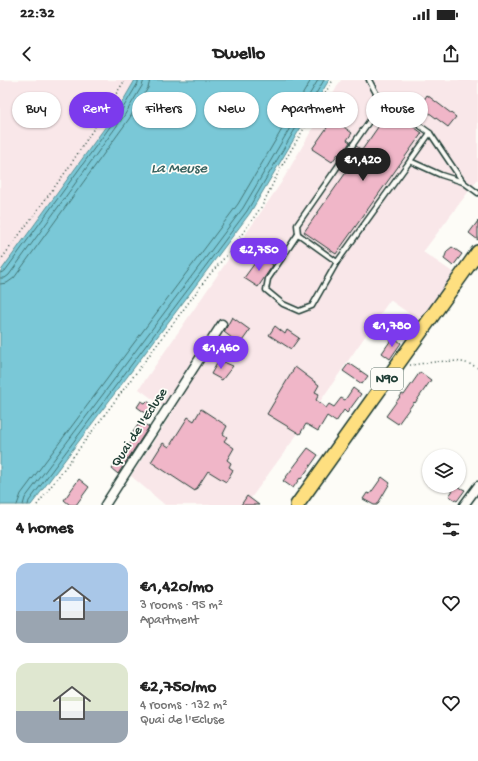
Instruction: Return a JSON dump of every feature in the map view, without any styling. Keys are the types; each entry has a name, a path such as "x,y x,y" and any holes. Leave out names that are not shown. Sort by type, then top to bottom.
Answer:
{"main road":[{"name":"N90","path":"297,505 478,252"}],"street":[{"name":"Quai de l'Ecluse","path":"105,505 222,324"},
{"path":"464,505 478,486"}],"lane":[{"path":"369,80 375,92"},
{"path":"366,126 297,225 298,234 268,279 266,290 283,304 299,311 312,306 337,262 430,133"},
{"path":"423,128 430,133 463,182"},
{"path":"410,161 441,175 463,182 478,193"},
{"path":"298,234 337,262"}],"path":[{"path":"0,261 67,170 125,80"},
{"path":"37,505 262,206 281,167 333,80"},
{"path":"396,367 453,362 471,364 478,368"}],"shaded area":[{"path":"0,80 135,80 124,99 124,92 69,92 69,128 105,128 0,272"},
{"path":"341,80 478,80 478,179 423,252 454,273 421,322 390,300 299,432 246,505 165,505 131,476 172,413 139,389 281,183 313,128 358,128 358,92 334,92"}],"water":[{"name":"La Meuse","path":"135,80 329,80 322,92 267,92 267,128 300,128 250,213 31,505 0,505 0,272 105,128 124,128 124,99"}],"building":[{"path":"428,96 456,117 448,127 428,112"},
{"path":"327,128 345,128 352,133 347,140 350,142 341,156 338,154 332,162 312,149"},
{"path":"377,128 415,128 422,133 336,254 304,232 352,164 347,160 356,146 362,150"},
{"path":"478,221 478,240 469,233"},
{"path":"452,247 462,254 453,266 444,259 447,251"},
{"path":"260,256 273,265 258,287 244,278"},
{"path":"232,317 250,330 240,344 224,332"},
{"path":"398,319 407,325 403,331 393,325"},
{"path":"275,326 285,334 287,330 299,338 291,349 269,335"},
{"path":"393,337 401,343 390,359 382,353"},
{"path":"219,360 233,366 222,380 211,374"},
{"path":"349,363 368,376 362,384 343,371"},
{"path":"295,367 319,385 315,392 319,394 316,400 326,408 329,404 334,407 341,398 345,400 353,388 361,394 347,413 344,410 336,422 327,416 318,431 306,424 300,434 267,414"},
{"path":"420,372 431,380 398,424 386,416 402,394 404,395"},
{"path":"141,401 145,403 147,401 157,408 151,417 137,407"},
{"path":"201,409 227,426 223,434 227,437 224,441 234,448 227,460 231,463 229,467 233,470 226,482 208,471 195,491 151,462 163,443 169,447 188,417 194,421"},
{"path":"143,423 149,427 118,474 112,469 134,438 131,435 138,425 140,426"},
{"path":"308,448 318,455 293,488 283,481"},
{"path":"382,477 390,483 377,505 374,505 363,499 367,493 370,494"},
{"path":"79,479 89,487 76,505 70,505 64,500"},
{"path":"451,493 463,493 457,501 449,496"},
{"path":"247,496 259,505 241,505"}]}
